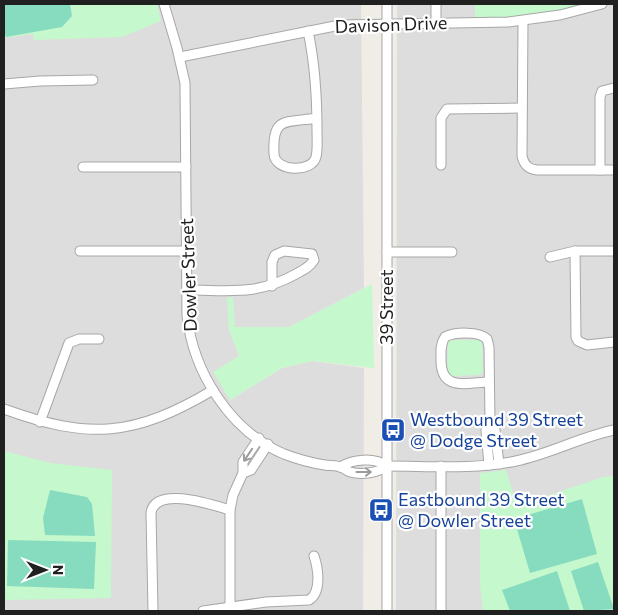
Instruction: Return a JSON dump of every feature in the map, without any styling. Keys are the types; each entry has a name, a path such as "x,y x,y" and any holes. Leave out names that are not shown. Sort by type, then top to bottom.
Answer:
{"street":[{"name":"Dowler Street","path":"164,4 180,57 186,103 188,322 193,345 213,390 233,416 259,438 284,454 308,462 340,466 350,461 379,461 387,466 499,464 534,456 614,430"},
{"name":"39 Street","path":"387,4 387,611"},
{"path":"436,4 436,24"},
{"name":"Davison Drive","path":"180,57 340,25 523,21 560,15 602,4"},
{"path":"523,21 522,156 528,168 614,170"},
{"path":"308,31 316,75 317,118 316,155 312,164 305,167 280,165 274,157 274,134 277,127 282,124 317,118"},
{"path":"4,84 93,80"},
{"path":"600,170 600,98 602,91 614,88"},
{"path":"441,165 441,118 447,109 522,108"},
{"path":"83,167 186,167"},
{"path":"80,250 186,251"},
{"path":"575,251 576,337 578,341 587,345 614,342"},
{"path":"550,257 575,251 614,251"},
{"path":"187,290 256,290 272,286 310,266 314,260 312,254 284,252 275,255 272,262 272,286"},
{"path":"387,252 452,252"},
{"path":"489,382 452,382 444,379 441,372 441,346 445,337 453,334 478,334 485,337 489,347 490,422 486,430 489,465"},
{"path":"40,422 69,343 80,338 99,339"},
{"path":"4,409 40,422 83,429 130,426 168,414 213,390"},
{"path":"490,422 495,430 499,464"},
{"path":"230,606 230,510 242,473 243,462 259,438"},
{"path":"242,473 251,470 268,444"},
{"path":"441,466 441,611"},
{"path":"153,611 151,513 154,506 160,501 183,499 230,510"},
{"path":"203,611 266,602 306,601 316,594 317,566 314,556"}],"shaded area":[{"path":"4,4 361,4 364,288 289,327 234,327 233,298 229,329 239,356 230,400 282,368 313,361 364,368 363,611 4,611"},
{"path":"397,4 614,4 614,611 396,611"}],"green space":[{"path":"4,4 157,4 161,21 122,37 34,40 33,34 4,38"},
{"path":"4,4 70,4 72,16 62,27 6,37 4,32"},
{"path":"475,4 602,4 575,12 475,24"},
{"path":"372,284 374,368 313,361 282,368 230,400 213,372 239,356 229,329 227,298 233,297 235,327 289,327"},
{"path":"451,340 478,340 482,343 483,372 479,375 450,376 447,372 448,343"},
{"path":"4,451 51,463 112,470 111,598 4,600"},
{"path":"506,470 517,506 603,477 614,476 614,611 483,611 480,585 480,473"},
{"path":"50,490 87,497 92,504 95,536 45,535 43,518"},
{"path":"582,499 597,554 530,573 514,519"},
{"path":"8,540 96,542 94,589 7,586"},
{"path":"598,562 614,609 584,611 571,571"},
{"path":"557,571 570,611 510,611 502,590"}],"place":[{"name":"Westbound 39 Street @ Dodge Street","path":"393,430"},
{"name":"Eastbound 39 Street @ Dowler Street","path":"381,510"}]}
